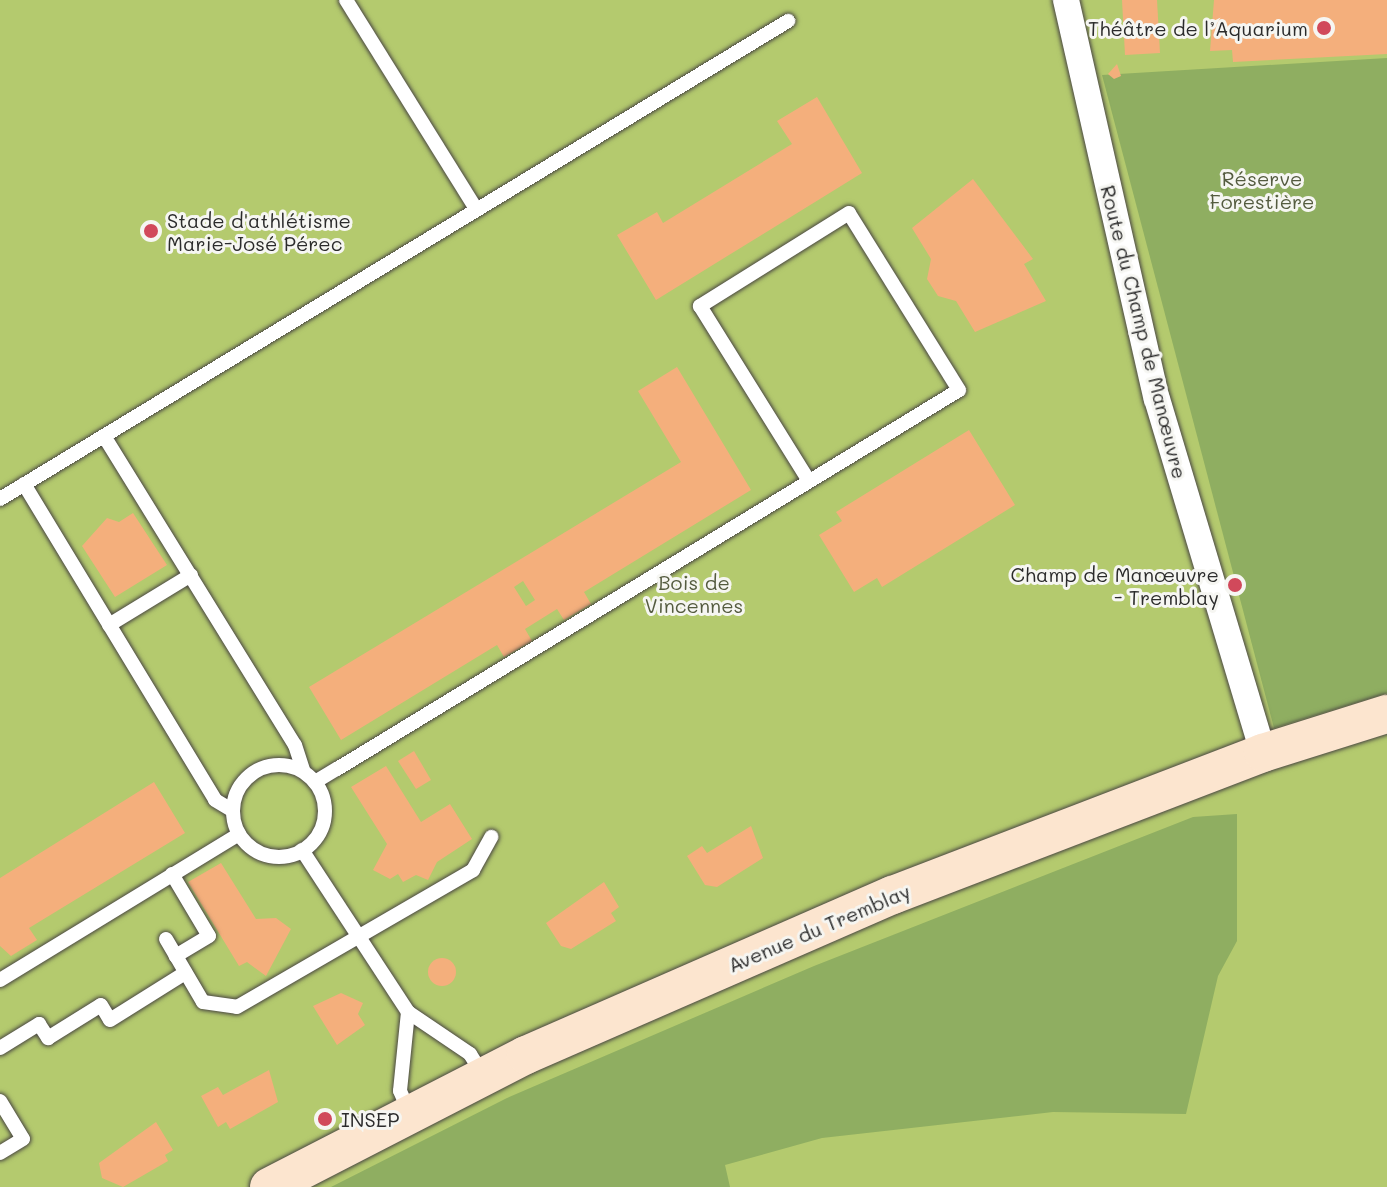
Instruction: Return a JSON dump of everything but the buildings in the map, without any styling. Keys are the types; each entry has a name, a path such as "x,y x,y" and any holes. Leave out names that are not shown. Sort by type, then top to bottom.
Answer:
{"main road":[{"name":"Avenue du Tremblay","path":"269,1187 483,1075 893,895 1263,753 1387,714"}],"street":[{"name":"Route du Champ de Manœuvre","path":"1066,0 1157,399 1263,753"}],"lane":[{"path":"346,0 474,206"},
{"path":"0,499 474,206 788,21"},
{"path":"104,436 295,745 309,777 325,811 302,850 274,857 239,834 233,811 241,784 263,767 309,777 809,481 959,390 849,213 700,306 809,481"},
{"path":"24,484 215,800 233,811"},
{"path":"109,625 191,575"},
{"path":"0,980 239,834"},
{"path":"166,939 210,1008 237,1007 360,940 473,870 491,837"},
{"path":"302,850 408,1012 470,1054 483,1075"},
{"path":"172,874 209,936 176,956"},
{"path":"0,1048 39,1024 48,1038 101,1005 110,1020 185,973"},
{"path":"408,1012 400,1091 410,1113"},
{"path":"0,1101 23,1139 0,1153"}],"green space":[{"name":"Bois de Vincennes","path":"0,0 1387,0 1387,1187 0,1187"},
{"name":"Réserve Forestière","path":"1387,58 1387,693 1274,728 1102,75"},
{"path":"1237,814 1237,941 1218,976 1186,1114 1053,1112 822,1138 725,1165 730,1187 331,1187 507,1098 814,966 1193,817"}],"place":[{"name":"Théâtre de l’Aquarium","path":"1324,28"},
{"name":"Stade d'athlétisme Marie-José Pérec","path":"151,231"},
{"name":"Champ de Manœuvre - Tremblay","path":"1235,585"},
{"name":"INSEP","path":"325,1119"}]}
